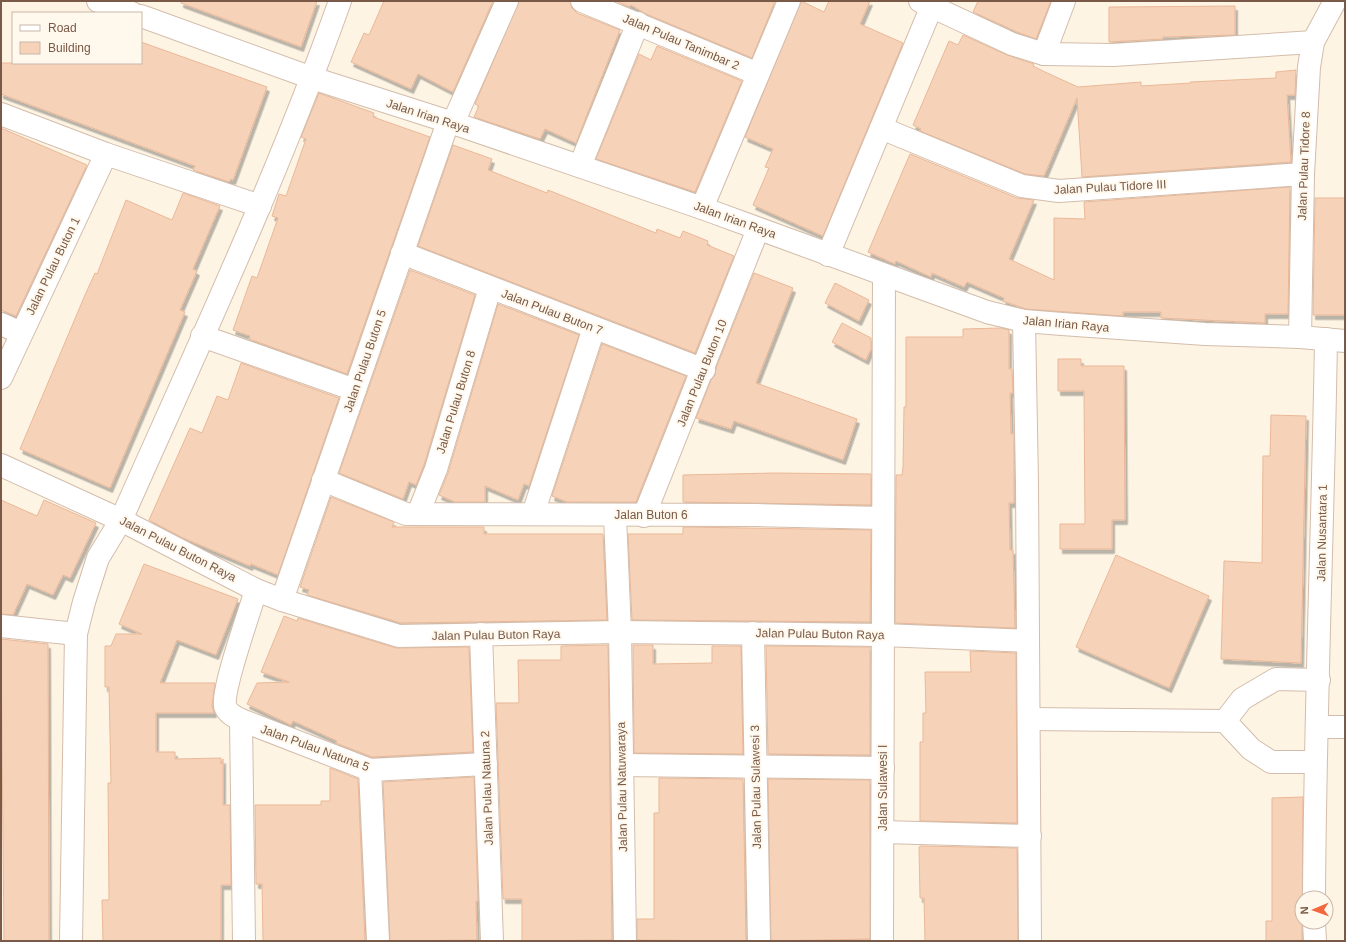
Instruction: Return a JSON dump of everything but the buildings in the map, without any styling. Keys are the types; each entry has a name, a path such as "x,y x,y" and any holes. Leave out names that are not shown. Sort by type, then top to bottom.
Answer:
{"street":[{"path":"98,1 129,12"},
{"path":"70,941 76,634 84,602 98,558 121,520 260,206 312,78 340,1"},
{"name":"Jalan Pulau Buton 5","path":"282,600 402,253 450,123 507,1"},
{"name":"Jalan Pulau Tanimbar 2","path":"582,1 758,74"},
{"path":"702,208 789,1"},
{"path":"1044,54 1064,1"},
{"name":"Jalan Pulau Tidore 8","path":"1300,336 1303,174 1309,67 1313,42 1334,1"},
{"path":"828,255 881,128 929,3 1012,44 1044,54 1114,54 1313,42"},
{"name":"Jalan Irian Raya","path":"142,16 312,78 580,166 702,208 987,312 1024,321 1205,334 1300,336 1336,340"},
{"path":"580,166 638,23"},
{"path":"3,119 260,206"},
{"name":"Jalan Pulau Tidore III","path":"881,128 1022,186 1044,190 1136,186 1303,174"},
{"name":"Jalan Pulau Buton 1","path":"1,378 106,154"},
{"name":"Jalan Pulau Buton 10","path":"644,516 704,370 758,229"},
{"name":"Jalan Pulau Buton 7","path":"402,253 704,370"},
{"name":"Jalan Sulawesi I","path":"882,941 884,274"},
{"name":"Jalan Pulau Buton 8","path":"418,514 436,469 490,288"},
{"path":"1024,321 1030,941"},
{"path":"1,324 21,333"},
{"path":"533,514 594,328"},
{"path":"202,336 355,390"},
{"name":"Jalan Nusantara 1","path":"1314,890 1315,762 1318,727 1336,340"},
{"name":"Jalan Pulau Buton Raya","path":"1,464 121,520 256,590 282,600 399,636 620,632 752,633 883,635 1028,641"},
{"name":"Jalan Buton 6","path":"323,480 406,514 533,514 615,516 756,515 884,518"},
{"path":"615,516 620,632"},
{"name":"Jalan Pulau Natuna 5","path":"256,590 234,663 225,700 227,711 241,720 370,770 486,764"},
{"path":"1,626 76,634"},
{"name":"Jalan Pulau Natuwaraya","path":"620,632 625,941"},
{"name":"Jalan Pulau Sulawesi 3","path":"752,633 759,941"},
{"name":"Jalan Pulau Natuna 2","path":"481,634 492,941"},
{"path":"1225,721 1242,699 1276,680 1319,680"},
{"path":"1029,719 1225,721 1250,748 1271,762 1315,762"},
{"path":"241,720 244,941"},
{"path":"1318,727 1345,728"},
{"path":"622,765 883,768"},
{"path":"370,770 378,941"},
{"path":"883,832 1030,836"},
{"path":"1314,930 1315,941"}]}
